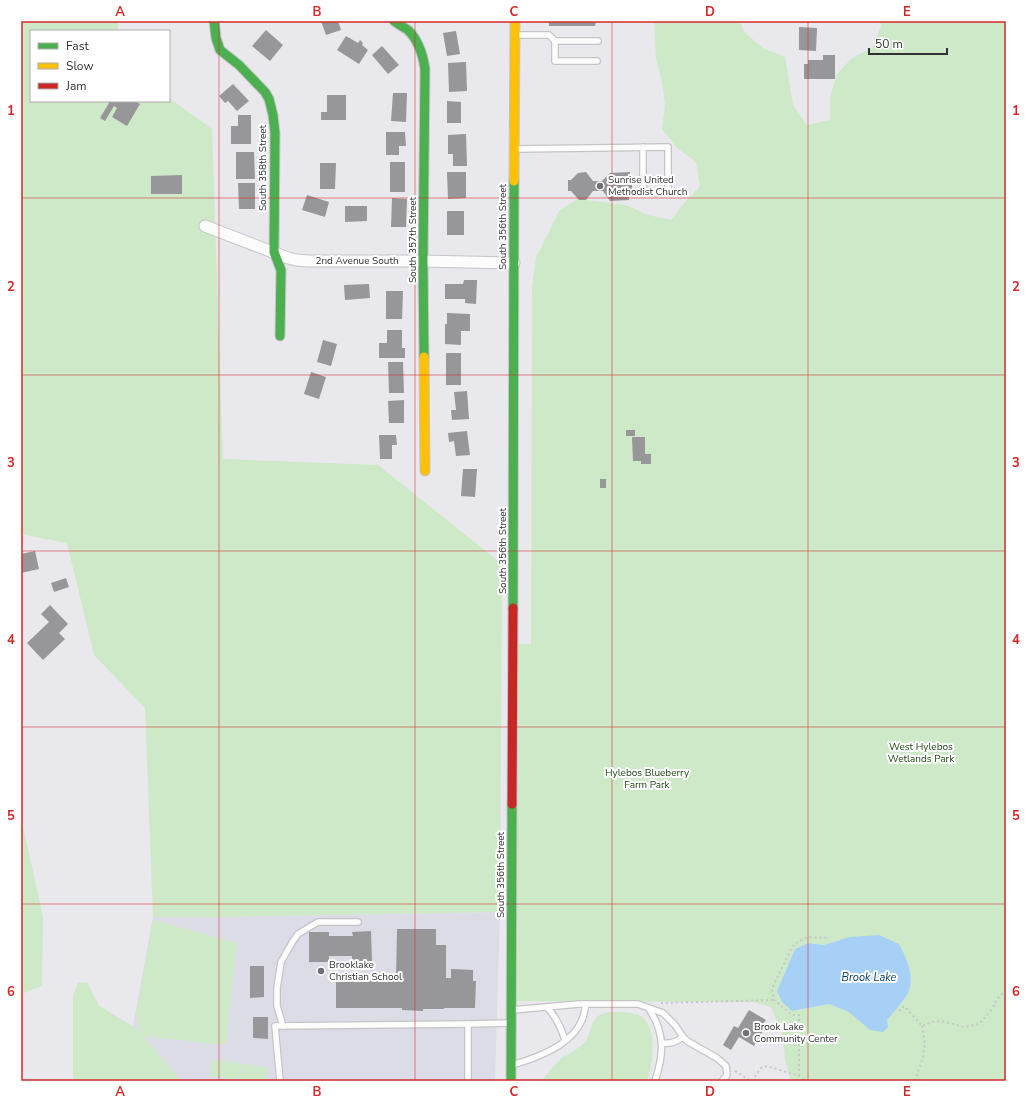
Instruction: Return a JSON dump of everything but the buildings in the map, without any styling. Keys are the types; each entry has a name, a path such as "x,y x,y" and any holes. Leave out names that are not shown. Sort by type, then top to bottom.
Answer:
{"main road":[{"name":"South 358th Street","path":"214,21 216,38 220,50 253,78 265,92 272,108 275,133 274,252 281,270 280,336"},
{"name":"South 357th Street","path":"394,21 410,33 423,55 425,68 424,470"},
{"name":"South 356th Street","path":"511,1081 514,644 515,21"}],"street":[{"name":"2nd Avenue South","path":"206,226 296,260 514,263"}],"lane":[{"path":"515,35 549,35 555,41 598,41"},
{"path":"555,41 555,61 597,61"},
{"path":"514,149 643,147 668,147 668,194 653,194 645,191 642,186 643,147"},
{"path":"283,1026 277,1006 277,988 281,962 298,934 318,922 358,922"},
{"path":"511,1010 586,1004 638,1004 663,1013 675,1025 683,1037 717,1058 726,1066 727,1075 722,1081"},
{"path":"511,1066 546,1053 570,1037 582,1019 586,1004"},
{"path":"547,1007 560,1024 565,1040"},
{"path":"649,1008 659,1027 662,1043 661,1060 655,1081"},
{"path":"280,1081 275,1026 511,1023"},
{"path":"468,1024 468,1081"},
{"path":"662,1043 668,1044 675,1042 683,1037"}],"path":[{"path":"800,1076 799,1015 792,1015 774,1000 772,988 794,944 808,937 827,938"},
{"path":"922,1026 932,1022 941,1021 964,1027 979,1024 992,1009 997,999 1006,990"},
{"path":"660,1004 774,1000"},
{"path":"899,1011 904,1006 922,1026 925,1043 923,1057 914,1081"},
{"path":"726,1066 752,1081 761,1068 767,1066 800,1076 807,1081"}],"shaded area":[{"name":"Brooklake Christian School","path":"500,912 495,1081 181,1081 133,1026 153,917"}],"green space":[{"path":"21,21 118,21 118,30 30,30 30,102 170,102 170,99 212,129 223,459 378,465 502,564 500,912 153,917 145,708 94,655 67,543 21,534"},
{"path":"654,21 740,21 744,32 763,48 785,57 793,105 807,125 830,120 830,97 837,74 852,58 872,48 881,26 880,21 1006,21 1006,1081 791,1081 785,1060 783,1036 771,1007 753,1002 512,1001 513,644 531,644 532,287 536,258 559,211 578,199 626,205 648,215 671,220 700,186 696,162 677,148 662,129 665,106 662,81 656,59","holes":["808,943 824,945 837,1007 829,1004 792,1011 777,991 795,949"]},
{"path":"21,817 43,917 42,986 21,994"},
{"path":"153,920 237,943 226,1043 223,1045 143,1036 181,1081 73,1081 73,995 78,983 87,982 99,1006 133,1026 141,1034 136,1015"},
{"path":"615,1012 626,1012 643,1018 651,1031 652,1057 647,1081 543,1081 560,1059 584,1043 593,1022 598,1016 601,1014"},
{"path":"212,1060 241,1063 239,1080 210,1076"},
{"path":"242,1064 267,1067 265,1081 240,1080"}],"water":[{"name":"Brook Lake","path":"879,935 899,944 905,956 911,976 910,989 907,995 887,1020 888,1027 883,1032 870,1030 849,1012 829,1004 792,1011 782,1002 777,991 795,949 808,943 824,945 850,937"}],"traffic: fast":[{"path":"214,21 216,38 220,50 239,65 265,92 269,99 273,115 275,133 274,252 281,270 280,336"},
{"path":"394,21 408,30 415,38 423,58 425,69 423,261 424,357"},
{"path":"513,608 514,181"},
{"path":"511,1081 512,804"}],"traffic: slow":[{"path":"514,181 515,21"},
{"path":"424,357 425,471"}],"traffic: jam":[{"path":"512,804 513,608"}],"place":[{"name":"Sunrise United Methodist Church","path":"600,186"},
{"name":"Brooklake Christian School","path":"321,971"},
{"name":"Brook Lake Community Center","path":"746,1033"}],"park label":[{"name":"West Hylebos Wetlands Park","path":"921,752"},
{"name":"Hylebos Blueberry Farm Park","path":"647,778"}]}
